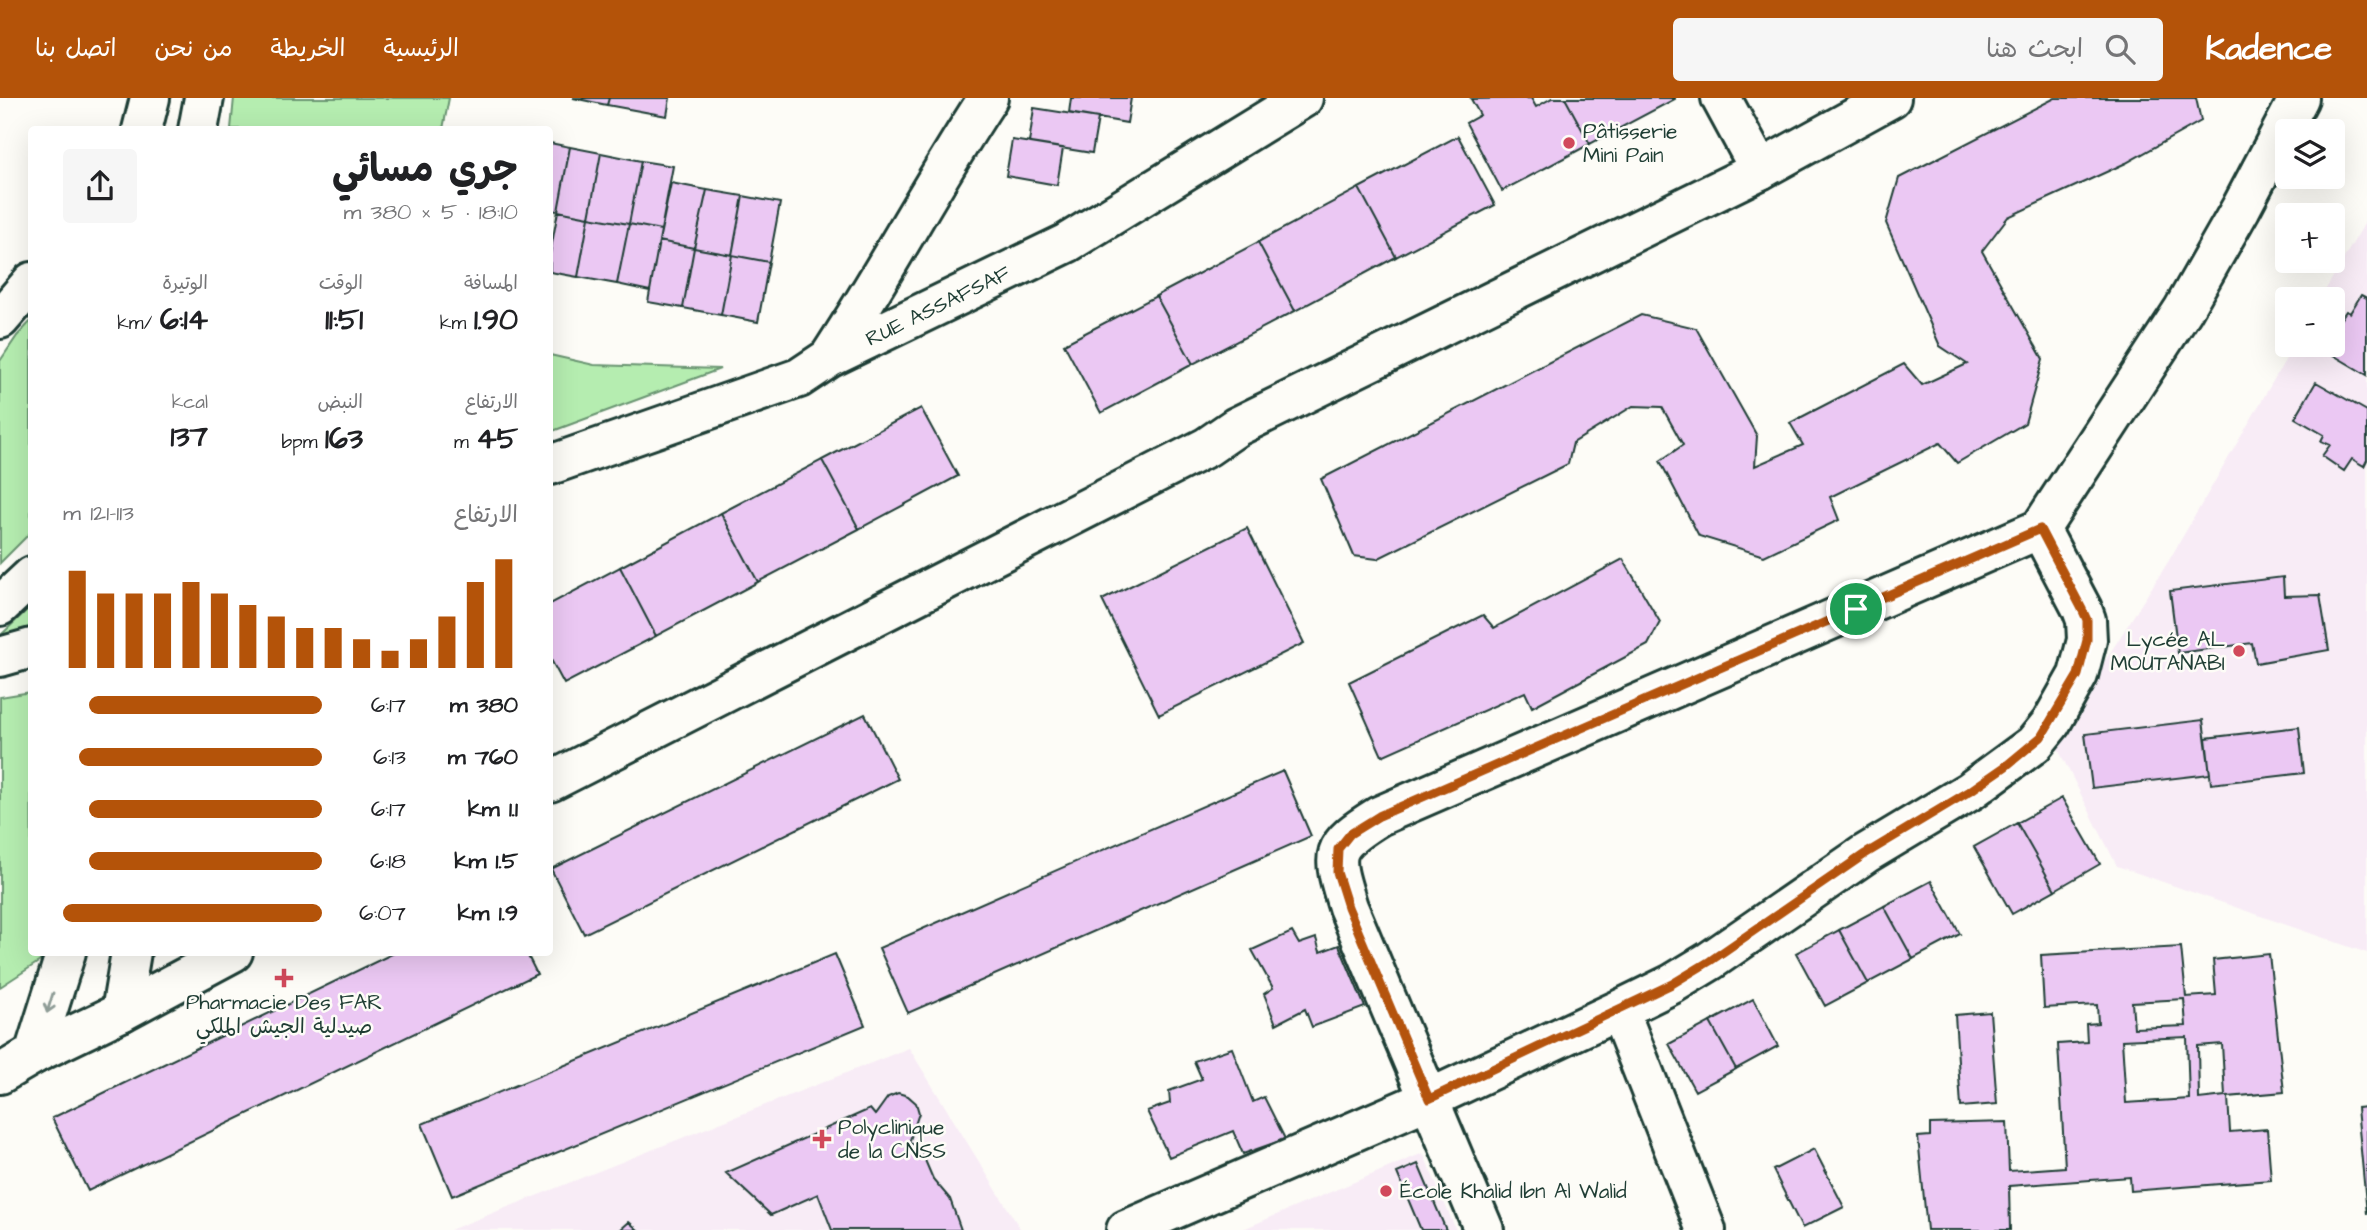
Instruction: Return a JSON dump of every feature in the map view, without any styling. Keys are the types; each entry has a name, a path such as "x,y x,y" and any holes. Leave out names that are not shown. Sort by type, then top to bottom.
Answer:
{"street":[{"path":"143,126 150,98"},
{"path":"199,126 204,98"},
{"path":"829,358 866,301 959,141 988,98"},
{"name":"RUE ASSAFSAF","path":"553,464 799,377 829,358 1067,243 1303,98"},
{"path":"1721,98 1760,170"},
{"path":"553,780 1207,447 1236,427 1760,170 1891,98"},
{"path":"1484,1230 1348,907 1337,872 1338,849 1350,834 1379,816 2040,529 2183,310 2299,98"},
{"path":"0,319 28,287"},
{"path":"1126,1230 1429,1099 1672,984 1710,961 1865,854 1970,791 2006,766 2041,737 2078,675 2087,640 2087,620 2040,529"},
{"path":"0,606 28,580"},
{"path":"0,657 28,649"},
{"path":"34,1054 64,956"},
{"path":"121,1012 130,956"},
{"path":"0,1074 226,956"},
{"path":"1619,1010 1706,1230"}],"shaded area":[{"name":"Lycée AL MOUTANABI","path":"2367,219 2367,953 2117,866 2054,741 2168,562 2287,357 2345,357 2345,287 2327,287 2335,273 2345,273 2345,256"},
{"name":"Polyclinique de la CNSS","path":"909,1048 1021,1230 450,1230"},
{"name":"École Khalid Ibn Al Walid","path":"1423,1153 1456,1230 1241,1230"}],"green space":[{"path":"234,98 449,98 444,126 231,126"},
{"path":"28,324 28,535 0,563 0,361"},
{"path":"553,356 594,365 720,369 553,431"},
{"path":"28,609 28,631 0,639"},
{"path":"28,692 28,956 41,956 40,961 0,987 0,697"}],"building":[{"path":"573,98 609,98 607,105"},
{"path":"609,98 670,98 667,116 607,105"},
{"path":"1071,98 1131,98 1127,123 1069,113"},
{"path":"1531,98 1536,107 1552,98 1565,98 1590,144 1502,191 1466,123 1480,115 1471,99"},
{"path":"1565,98 1675,98 1675,99 1590,144"},
{"path":"2055,98 2196,98 2201,121 2126,163 2008,217 1982,251 2043,359 2025,423 1957,463 1940,443 1830,497 1839,520 1764,556 1699,536 1660,461 1683,445 1662,407 1633,406 1573,443 1568,464 1377,559 1354,556 1321,479 1641,315 1696,328 1757,436 1755,466 1803,445 1790,423 1904,364 1922,385 1967,364 1940,346 1886,223 1899,178"},
{"path":"1034,108 1098,118 1092,153 1029,143"},
{"path":"1458,136 1495,205 1396,257 1359,188"},
{"path":"1012,140 1063,148 1057,185 1006,176"},
{"path":"553,144 570,147 558,211 553,210"},
{"path":"570,147 601,153 589,217 558,211"},
{"path":"601,153 641,161 629,224 589,217"},
{"path":"641,161 673,166 661,230 629,224"},
{"path":"671,183 707,190 694,248 659,241"},
{"path":"1359,188 1396,257 1295,311 1258,242"},
{"path":"707,190 743,196 732,255 694,248"},
{"path":"743,196 780,203 769,262 732,255"},
{"path":"558,211 589,217 578,277 553,273 553,238"},
{"path":"589,217 629,224 617,284 578,277"},
{"path":"629,224 661,230 650,291 617,284"},
{"path":"659,241 694,248 683,308 648,302"},
{"path":"1258,242 1295,311 1193,364 1156,296"},
{"path":"694,248 732,255 721,315 683,308"},
{"path":"732,255 769,262 758,322 721,315"},
{"path":"2361,295 2367,298 2367,375 2336,357 2345,357 2345,312 2350,313"},
{"path":"1156,296 1193,364 1101,413 1064,344"},
{"path":"2316,382 2367,411 2367,460 2364,466 2352,459 2344,471 2322,456 2330,445 2321,441 2324,435 2295,418"},
{"path":"921,408 958,476 859,529 822,460"},
{"path":"822,460 859,529 758,582 721,513"},
{"path":"721,513 758,582 656,636 620,567"},
{"path":"1247,528 1304,643 1159,715 1102,600"},
{"path":"1623,559 1660,622 1648,645 1532,707 1525,692 1382,756 1349,682 1483,615 1494,628"},
{"path":"620,567 656,636 564,684 553,664 553,602"},
{"path":"2283,577 2284,596 2320,595 2329,650 2256,663 2252,643 2178,653 2170,591"},
{"path":"865,714 898,779 584,934 553,868"},
{"path":"2203,720 2210,774 2092,788 2085,734"},
{"path":"2299,727 2304,773 2211,784 2206,738"},
{"path":"1283,771 1311,836 908,1013 879,948"},
{"path":"2062,798 2100,864 2055,890 2017,823"},
{"path":"2017,823 2055,890 2012,914 1974,847"},
{"path":"1931,881 1960,934 1913,959 1884,906"},
{"path":"1884,906 1913,959 1868,983 1839,930"},
{"path":"1839,930 1868,983 1825,1006 1796,953"},
{"path":"1292,932 1299,944 1316,938 1320,952 1339,945 1365,1007 1312,1027 1305,1009 1276,1024 1264,994 1273,988 1252,950"},
{"path":"2181,947 2186,997 2216,995 2213,960 2269,954 2284,1092 2228,1097 2230,1132 2267,1129 2271,1180 2131,1191 2130,1177 2009,1186 2010,1230 1927,1230 1918,1137 1930,1136 1930,1124 2007,1122 2009,1171 2065,1167 2058,1044 2087,1042 2086,1024 2098,1023 2097,1005 2044,1008 2041,955","holes":["2184,999 2186,1026 2134,1028 2132,1002","2187,1037 2189,1099 2126,1103 2122,1040","2222,1044 2225,1096 2199,1099 2198,1046"]},
{"path":"835,954 865,1025 452,1196 422,1124"},
{"path":"388,956 528,956 537,974 88,1191 52,1118"},
{"path":"1753,999 1778,1046 1736,1069 1710,1022"},
{"path":"1990,1012 1997,1104 1961,1107 1955,1015"},
{"path":"1710,1022 1736,1069 1695,1091 1669,1044"},
{"path":"1232,1048 1253,1102 1264,1097 1285,1139 1243,1154 1233,1131 1169,1157 1147,1111 1170,1103 1169,1091 1202,1079 1194,1061"},
{"path":"898,1093 908,1096 916,1103 919,1113 909,1143 919,1146 933,1179 950,1199 961,1230 832,1230 818,1194 771,1215 726,1173 870,1109 875,1115 888,1097"},
{"path":"2367,1107 2367,1214 2357,1108"},
{"path":"1814,1149 1844,1207 1802,1228 1773,1170"},
{"path":"1418,1164 1446,1230 1421,1230 1397,1173"},
{"path":"629,1222 638,1230 620,1230"}],"place":[{"name":"Pâtisserie Mini Pain","path":"1569,143"},
{"name":"Lycée AL MOUTANABI","path":"2239,651"},
{"name":"Pharmacie Des FAR صيدلية الجيش الملكي","path":"284,978"},
{"name":"Polyclinique de la CNSS","path":"822,1139"},
{"name":"École Khalid Ibn Al Walid","path":"1386,1191"}],"route":[{"path":"2040,529 2087,620 2085,654 2078,675 2041,737 1970,791 1865,854 1710,961 1672,984 1429,1099 1348,907 1337,872 1338,849 1350,834 1379,816 1856,609 2040,529"}]}
